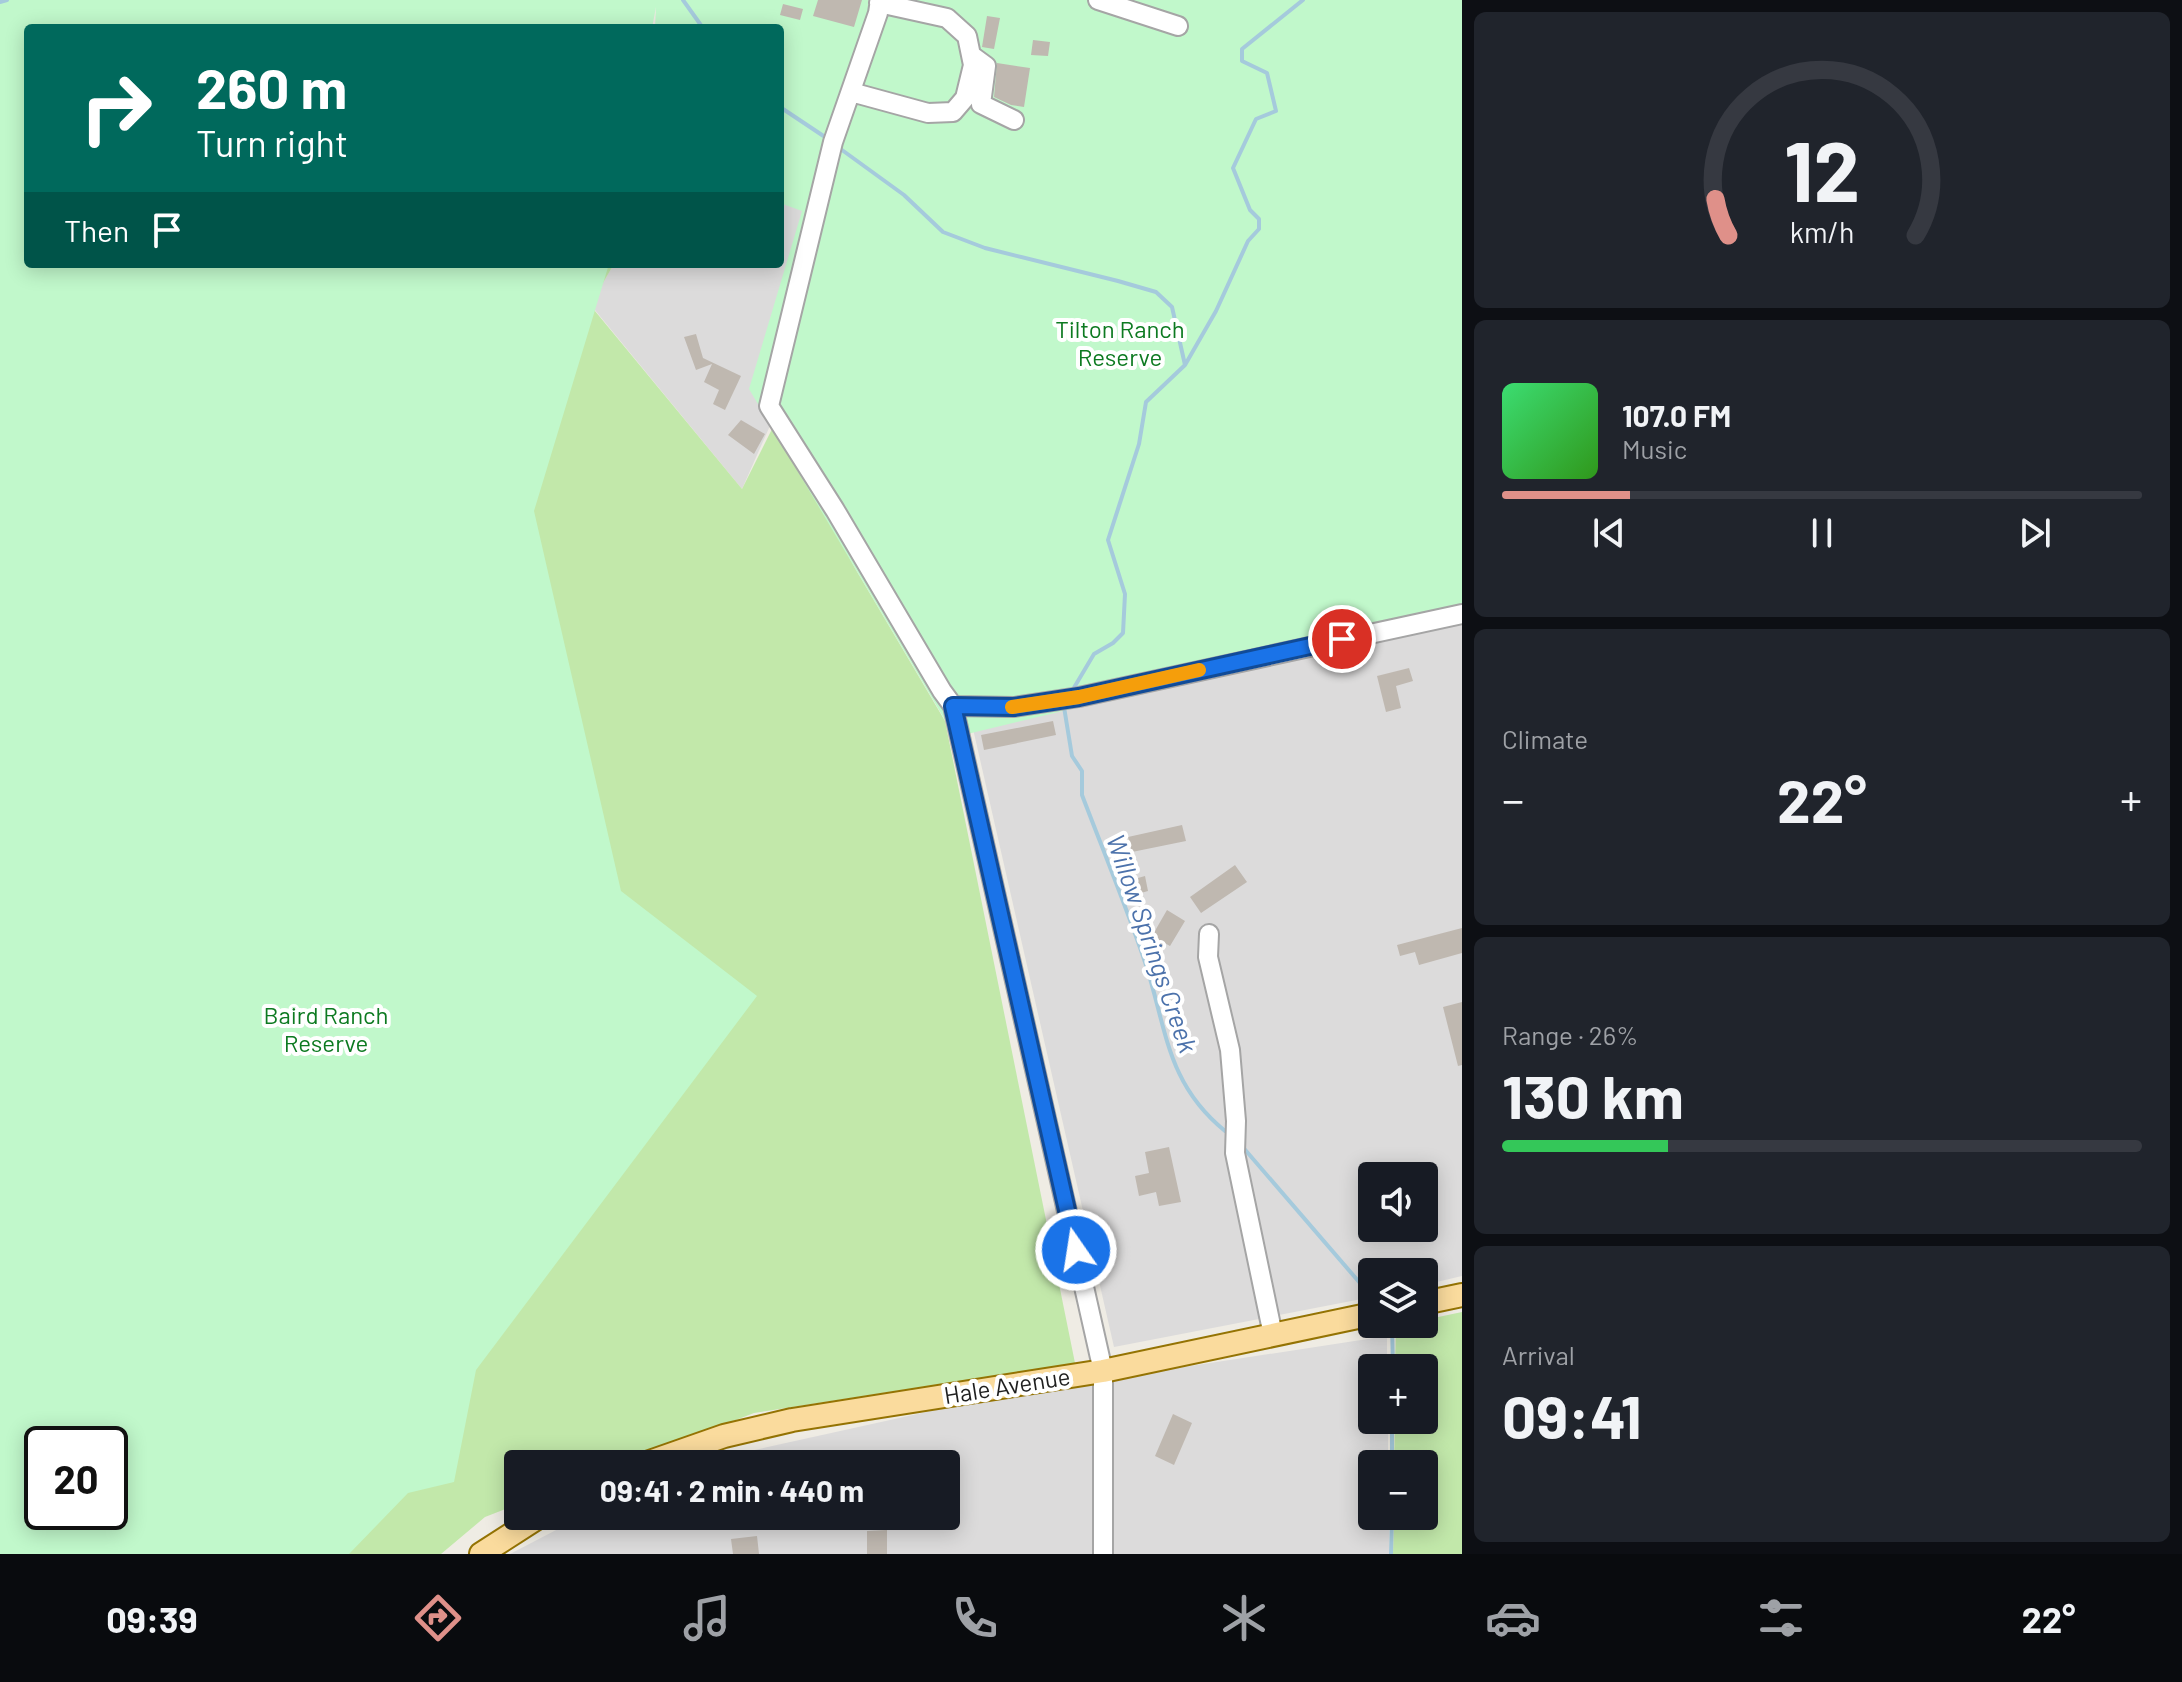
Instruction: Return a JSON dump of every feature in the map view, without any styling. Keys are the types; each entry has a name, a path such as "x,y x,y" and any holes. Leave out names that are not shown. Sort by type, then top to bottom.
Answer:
{"main road":[{"path":"1438,1300 1462,1295"},
{"name":"Hale Avenue","path":"684,1450 724,1436 792,1420 1103,1371 1358,1317"},
{"path":"481,1554 518,1530"}],"street":[{"path":"1098,0 1178,26"},
{"path":"851,92 928,113 953,112 965,98 973,65 967,36 947,18 879,2 833,142 769,406 953,706 1103,1371 1103,1554"},
{"path":"971,55 986,66 981,104 1014,120"},
{"path":"953,706 1014,707 1079,697 1462,614"},
{"path":"1209,934 1208,957 1230,1050 1236,1121 1235,1153 1273,1335"}],"shaded area":[{"path":"1258,0 781,401 742,489 590,304 612,268 784,268 784,28"},
{"path":"1462,619 1462,1276 1438,1282 1438,1258 1358,1258 1358,1300 1114,1347 971,720 1233,674"},
{"path":"1387,1338 1387,1354 1358,1354 1358,1434 1388,1434 1388,1450 1358,1450 1358,1530 1389,1530 1389,1554 510,1554 556,1530 960,1530 960,1450 754,1450 1008,1394"}],"green space":[{"name":"Baird Ranch Reserve","path":"0,0 1462,0 1462,615 955,737 749,389 802,211 784,204 784,24 655,24 656,7 653,24 24,24 24,268 608,268 534,511 621,891 757,996 476,1370 454,1482 408,1493 349,1554 0,1554"},
{"name":"Baird Ranch Reserve","path":"583,268 612,268 590,305 742,489 775,423 856,570 945,721 1075,1363 754,1413 658,1450 504,1450 504,1510 485,1517 441,1554 0,1554 0,380"},
{"path":"1462,1312 1462,1554 1393,1554 1394,1530 1438,1530 1438,1450 1394,1450 1395,1434 1438,1434 1438,1354 1395,1354 1396,1338 1438,1338 1438,1317"}],"building":[{"path":"818,0 862,0 854,27 813,16"},
{"path":"783,4 803,9 800,20 780,15"},
{"path":"987,16 1000,18 994,49 982,47"},
{"path":"1033,40 1050,42 1048,56 1031,55"},
{"path":"997,63 1030,68 1024,107 994,97"},
{"path":"696,334 703,358 741,376 725,410 713,404 719,390 704,382 712,364 696,370 684,337"},
{"path":"741,420 765,434 754,454 728,435"},
{"path":"1409,668 1413,681 1396,686 1401,708 1386,712 1377,676"},
{"path":"1053,721 1056,735 984,750 981,735"},
{"path":"1182,825 1186,841 1132,852 1128,837"},
{"path":"1235,865 1247,882 1201,913 1190,897"},
{"path":"1145,876 1148,891 1134,895 1131,880"},
{"path":"1167,910 1185,921 1170,946 1152,936"},
{"path":"1462,928 1462,953 1419,965 1415,952 1400,956 1397,945"},
{"path":"1462,1002 1462,1065 1458,1066 1443,1007"},
{"path":"1169,1147 1181,1202 1159,1206 1156,1192 1139,1196 1135,1176 1149,1173 1145,1152"},
{"path":"1173,1414 1192,1423 1174,1465 1155,1456"},
{"path":"887,1530 887,1554 867,1554 867,1531"},
{"path":"757,1536 759,1554 733,1554 731,1539"}],"waterway":[{"path":"0,2 7,0"},
{"path":"683,0 700,24"},
{"name":"Willow Springs Creek","path":"1072,691 1094,654 1123,633 1125,594 1108,540 1139,444 1146,402 1185,365 1216,311 1248,241 1259,229 1259,219 1250,210 1233,168 1256,119 1276,111 1267,73 1242,61 1242,49 1303,0"},
{"path":"784,110 828,139"},
{"path":"842,150 904,195 943,232 985,248 1156,292 1172,307 1185,365"},
{"name":"Willow Springs Creek","path":"1064,707 1072,756 1082,771 1082,795 1145,962 1171,1054 1191,1094 1225,1131"},
{"name":"Willow Springs Creek","path":"1241,1145 1358,1281"},
{"name":"Willow Springs Creek","path":"1392,1338 1393,1354"},
{"name":"Willow Springs Creek","path":"1392,1434 1392,1450"},
{"name":"Willow Springs Creek","path":"1391,1554 1392,1530"}],"slow traffic":[{"path":"1012,707 1079,697 1199,670"}],"route":[{"path":"1076,1250 953,706 1014,707 1079,697 1342,639"}],"park label":[{"name":"Tilton Ranch Reserve","path":"1120,342"}]}
